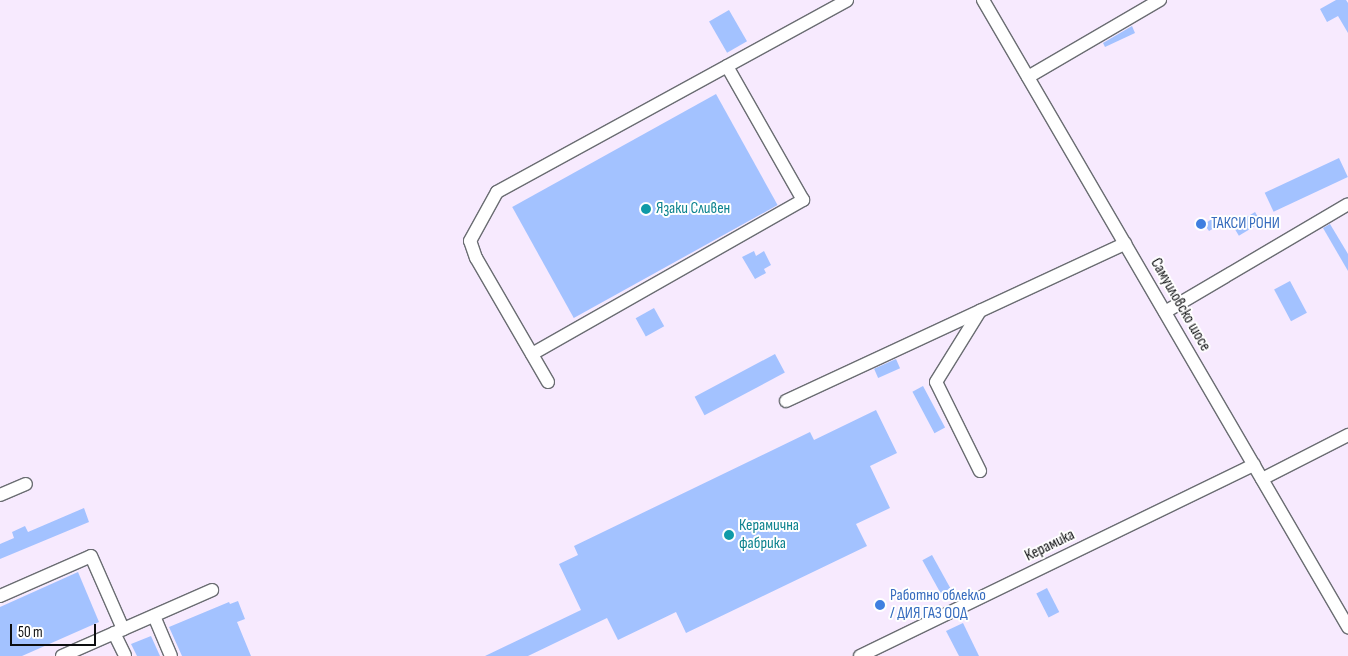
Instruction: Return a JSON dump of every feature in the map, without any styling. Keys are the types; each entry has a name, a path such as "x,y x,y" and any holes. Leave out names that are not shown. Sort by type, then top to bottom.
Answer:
{"street":[{"path":"548,382 476,258 470,241 497,192 847,0"},
{"name":"Самуиловско шосе","path":"983,0 1348,627"},
{"path":"1028,77 1153,2"},
{"path":"532,354 803,200 727,66"},
{"path":"1165,312 1348,204"},
{"path":"786,401 1126,244"},
{"path":"980,312 936,382 980,471"},
{"path":"1262,479 1348,435"},
{"name":"Керамика","path":"860,656 1254,465"},
{"path":"0,496 26,484"},
{"path":"0,596 91,556 119,631 125,656"},
{"path":"62,656 79,653 119,631 212,590"},
{"path":"154,616 171,656"}],"shaded area":[{"path":"0,0 1348,0 1348,656 0,656"}],"building":[{"path":"1336,0 1346,0 1348,3 1348,33 1338,16 1327,22 1320,9"},
{"path":"729,10 747,41 727,53 709,22"},
{"path":"1132,26 1135,33 1105,47 1103,43"},
{"name":"Язаки Сливен","path":"716,94 778,205 574,318 512,207"},
{"path":"1339,158 1348,177 1274,212 1265,193"},
{"path":"1255,212 1261,222 1239,236 1233,225"},
{"path":"1212,219 1216,227 1209,231 1204,224"},
{"path":"1330,224 1348,254 1348,271 1323,228"},
{"path":"754,251 756,256 764,251 771,265 764,269 766,273 755,279 742,257"},
{"path":"1290,281 1307,313 1291,321 1274,289"},
{"path":"654,308 664,326 646,337 636,318"},
{"path":"775,354 785,373 705,415 695,397"},
{"path":"896,359 900,368 878,378 874,369"},
{"path":"923,386 945,427 934,433 912,392"},
{"name":"Керамична фабрика","path":"876,410 897,453 870,466 890,508 856,524 867,546 686,633 676,612 618,640 607,618 528,656 485,656 581,610 559,564 578,555 574,546 810,432 814,440"},
{"path":"84,508 89,522 0,559 0,544 14,538 12,532 25,526 28,532"},
{"path":"932,555 950,588 941,594 922,560"},
{"path":"78,572 99,622 22,656 0,656 0,607"},
{"path":"1047,588 1059,612 1049,618 1036,593"},
{"path":"238,601 245,619 237,622 251,656 182,656 169,627 229,602 230,604"},
{"path":"963,623 979,656 959,656 946,631"},
{"path":"151,636 160,656 137,656 131,644"}],"place":[{"name":"Язаки Сливен","path":"646,209"},
{"name":"ТАКСИ РОНИ","path":"1201,224"},
{"name":"Керамична фабрика","path":"729,535"},
{"name":"Работно облекло / ДИЯ ГАЗ ООД","path":"880,605"}]}
